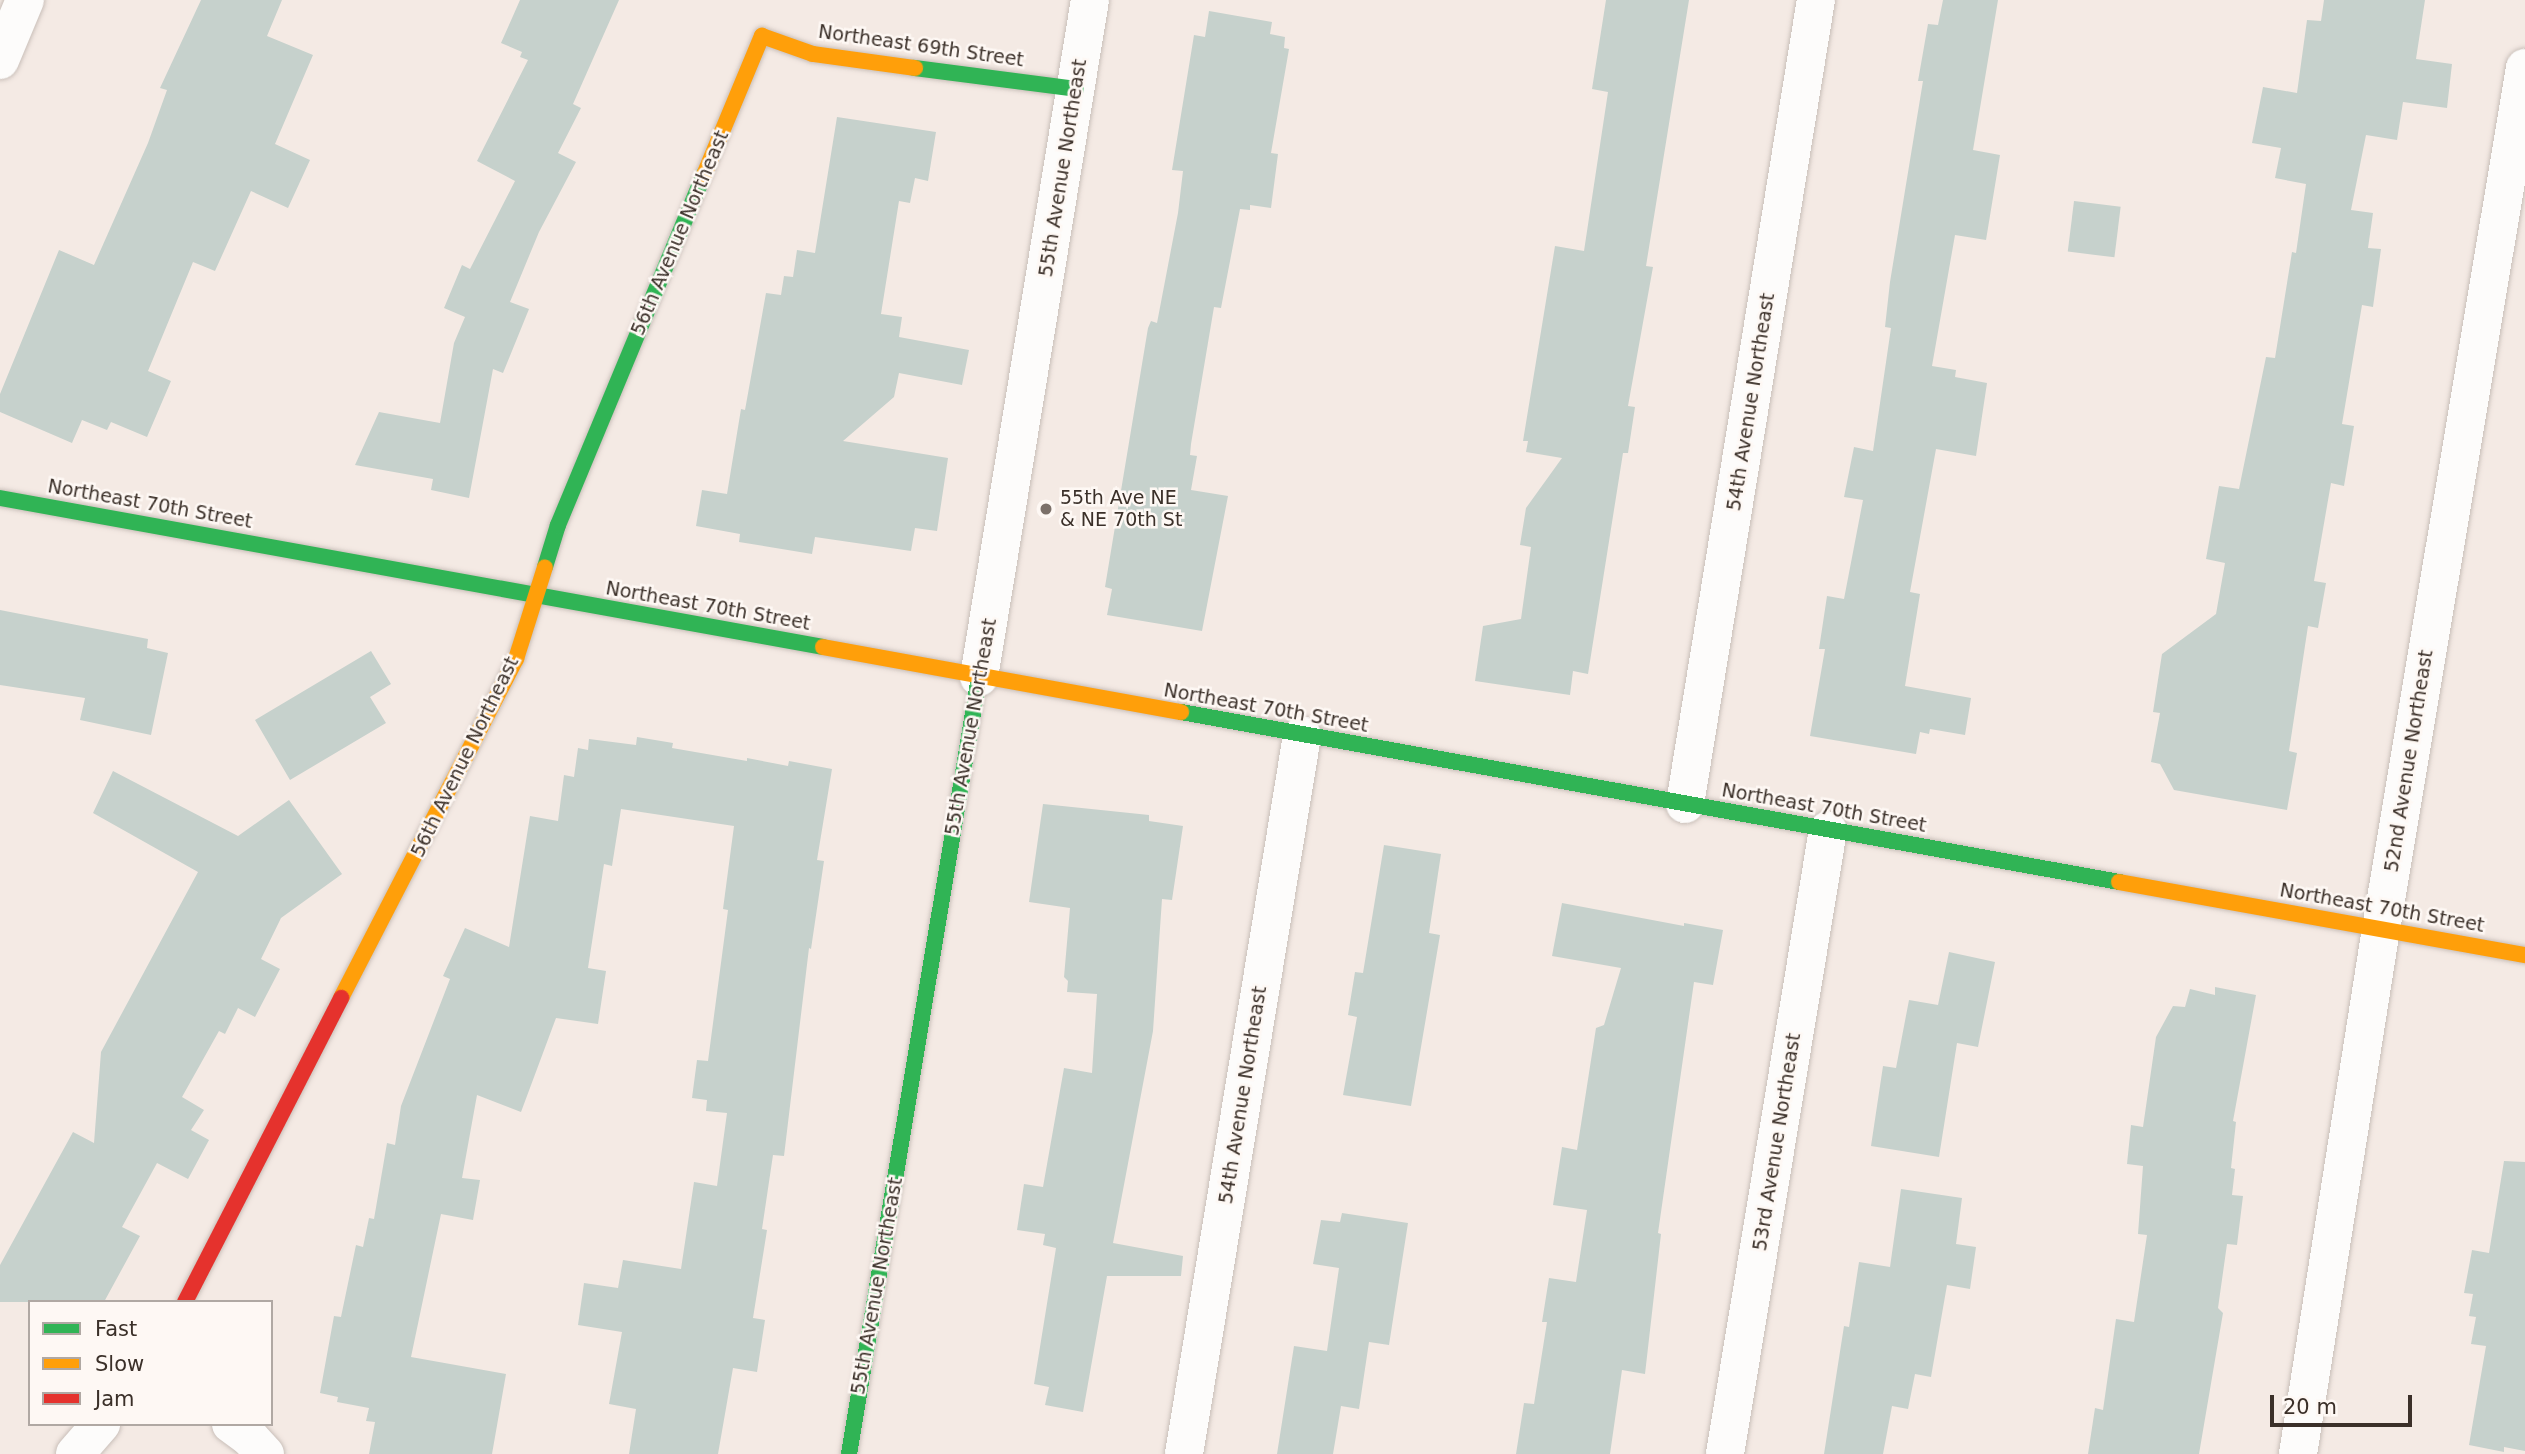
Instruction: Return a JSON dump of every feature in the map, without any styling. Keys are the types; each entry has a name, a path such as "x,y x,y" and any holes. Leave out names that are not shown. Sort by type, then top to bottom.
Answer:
{"street":[{"path":"0,60 25,0"},
{"name":"55th Avenue Northeast","path":"849,1454 1090,0"},
{"name":"54th Avenue Northeast","path":"1685,804 1816,0"},
{"name":"Northeast 69th Street","path":"762,36 813,54 1076,89"},
{"name":"56th Avenue Northeast","path":"186,1300 483,729 516,659 558,525 762,36"},
{"name":"52nd Avenue Northeast","path":"2298,1454 2381,929 2525,68"},
{"name":"Northeast 70th Street","path":"0,498 2525,956"},
{"name":"54th Avenue Northeast","path":"1184,1454 1302,736"},
{"name":"53rd Avenue Northeast","path":"1725,1454 1828,830"},
{"path":"75,1454 99,1426"},
{"path":"234,1426 265,1454"}],"building":[{"path":"201,0 282,0 267,36 313,55 275,144 310,160 288,208 251,191 215,271 193,262 148,371 171,381 147,437 111,422 107,430 82,420 72,443 0,412 0,394 59,250 94,265 148,143 167,90 160,88"},
{"path":"520,0 619,0 573,104 581,108 558,153 576,162 539,232 510,302 529,309 503,373 493,369 469,498 431,490 433,479 355,465 379,412 440,423 454,343 465,317 444,308 462,265 470,269 515,181 477,161 528,60 520,57 522,52 501,43"},
{"path":"1606,0 1689,0 1646,266 1653,267 1628,406 1635,407 1628,453 1623,453 1588,674 1573,671 1570,695 1475,681 1483,626 1521,619 1531,547 1520,545 1526,508 1562,458 1526,452 1528,441 1523,441 1555,246 1584,251 1608,92 1592,89"},
{"path":"1943,0 1998,0 1973,150 2000,155 1986,240 1955,235 1932,366 1956,370 1955,377 1987,383 1976,456 1936,449 1910,592 1920,594 1905,686 1971,698 1965,735 1930,729 1929,734 1920,732 1916,754 1810,736 1825,649 1819,649 1827,596 1844,599 1863,500 1844,497 1854,447 1873,451 1891,328 1885,327 1890,282 1923,81 1918,81 1928,24 1938,25"},
{"path":"2324,0 2425,0 2416,59 2452,64 2447,108 2403,102 2397,140 2366,135 2351,210 2373,213 2368,248 2381,249 2373,307 2362,305 2342,424 2354,426 2344,486 2331,483 2314,581 2326,583 2318,628 2308,626 2289,751 2297,753 2287,810 2174,790 2160,764 2151,762 2160,713 2153,712 2162,654 2216,614 2225,563 2206,559 2219,486 2239,489 2266,357 2275,358 2292,252 2296,253 2306,184 2275,178 2281,148 2252,143 2263,87 2297,93 2307,20 2321,21"},
{"path":"1209,11 1272,22 1270,34 1285,37 1284,48 1289,49 1271,153 1278,154 1271,208 1250,205 1250,210 1240,209 1221,308 1214,307 1191,444 1190,455 1197,456 1191,490 1228,496 1202,631 1107,615 1112,589 1105,587 1148,328 1151,321 1157,323 1178,213 1183,171 1172,170 1194,35 1205,37"},
{"path":"837,117 936,132 928,181 915,178 910,203 899,201 881,314 902,317 899,337 969,350 962,385 899,373 894,397 843,441 948,458 937,531 915,528 911,551 815,537 812,554 739,542 740,534 696,526 702,490 727,494 741,409 745,410 766,293 781,295 784,276 793,277 797,250 815,253"},
{"path":"2074,201 2121,207 2114,257 2068,252"},
{"path":"0,610 148,639 147,648 168,653 151,735 80,720 85,698 0,685"},
{"path":"371,651 391,684 370,697 386,723 290,780 255,720"},
{"path":"637,737 673,743 672,748 747,761 747,758 788,766 789,761 832,769 817,860 824,861 811,949 809,948 784,1156 773,1155 762,1229 767,1230 753,1318 765,1320 757,1372 733,1368 718,1454 629,1454 636,1409 609,1404 622,1332 578,1325 584,1283 618,1288 623,1260 681,1269 694,1182 717,1186 727,1113 706,1111 707,1100 692,1098 697,1060 708,1061 728,910 723,909 734,826 621,809 612,866 604,864 588,968 606,971 598,1024 556,1018 521,1112 477,1095 462,1178 480,1180 473,1220 441,1214 411,1357 506,1374 492,1454 369,1454 375,1422 366,1421 369,1408 337,1402 338,1397 320,1393 334,1316 341,1317 356,1245 363,1247 369,1218 374,1219 387,1143 395,1145 401,1106 450,979 443,976 465,928 509,947 530,816 558,821 564,775 574,777 578,748 588,750 589,739 636,745"},
{"path":"113,771 238,836 289,800 342,874 281,918 261,959 280,969 255,1017 238,1008 225,1034 219,1031 182,1097 204,1110 191,1130 209,1140 188,1179 157,1163 122,1227 140,1236 105,1300 0,1302 0,1265 73,1132 94,1143 101,1052 198,872 93,813"},
{"path":"1043,804 1149,815 1149,821 1183,826 1172,900 1162,899 1153,1031 1113,1243 1183,1256 1181,1276 1107,1276 1083,1412 1045,1405 1049,1387 1034,1384 1056,1248 1043,1245 1045,1234 1017,1230 1024,1184 1043,1187 1064,1068 1092,1073 1097,994 1067,992 1068,981 1064,977 1070,908 1029,902"},
{"path":"1384,845 1441,854 1429,933 1440,935 1411,1106 1343,1095 1357,1017 1348,1015 1355,972 1363,973"},
{"path":"1562,903 1684,926 1684,923 1723,930 1713,985 1694,982 1658,1233 1661,1234 1645,1374 1622,1370 1610,1454 1516,1454 1524,1403 1534,1404 1547,1322 1542,1322 1549,1278 1576,1282 1587,1210 1553,1205 1562,1147 1577,1150 1596,1028 1604,1025 1621,968 1552,956"},
{"path":"1949,952 1995,962 1978,1047 1957,1043 1939,1157 1871,1146 1883,1066 1896,1068 1909,1000 1938,1005"},
{"path":"2215,987 2256,995 2233,1121 2236,1122 2231,1168 2235,1169 2232,1195 2243,1196 2237,1245 2227,1244 2218,1308 2223,1313 2199,1454 2088,1454 2095,1408 2103,1410 2116,1319 2134,1322 2147,1235 2138,1234 2143,1166 2127,1164 2131,1125 2143,1127 2156,1037 2173,1006 2185,1007 2190,989 2215,995"},
{"path":"2504,1161 2525,1162 2525,1451 2504,1447 2504,1452 2469,1445 2486,1346 2471,1344 2476,1317 2469,1316 2473,1294 2464,1293 2472,1250 2489,1253"},
{"path":"1901,1189 1962,1198 1956,1244 1976,1247 1970,1289 1947,1285 1931,1377 1915,1374 1908,1409 1892,1406 1883,1454 1824,1454 1844,1326 1849,1327 1859,1262 1890,1267"},
{"path":"1342,1213 1408,1223 1389,1345 1369,1342 1359,1409 1341,1406 1333,1454 1277,1454 1294,1346 1327,1351 1339,1268 1313,1264 1321,1220 1340,1222"}],"traffic: fast":[{"path":"915,68 1076,89"},
{"path":"545,567 558,525 704,175"},
{"path":"0,498 823,647"},
{"path":"849,1454 979,677"},
{"path":"1181,712 2119,882"}],"traffic: slow":[{"path":"704,175 762,36 813,54 915,68"},
{"path":"341,998 516,659 545,567"},
{"path":"823,647 1181,712"},
{"path":"2119,882 2525,955"}],"traffic: jam":[{"path":"186,1300 341,998"}],"place":[{"name":"55th Ave NE & NE 70th St","path":"1046,509"}]}
